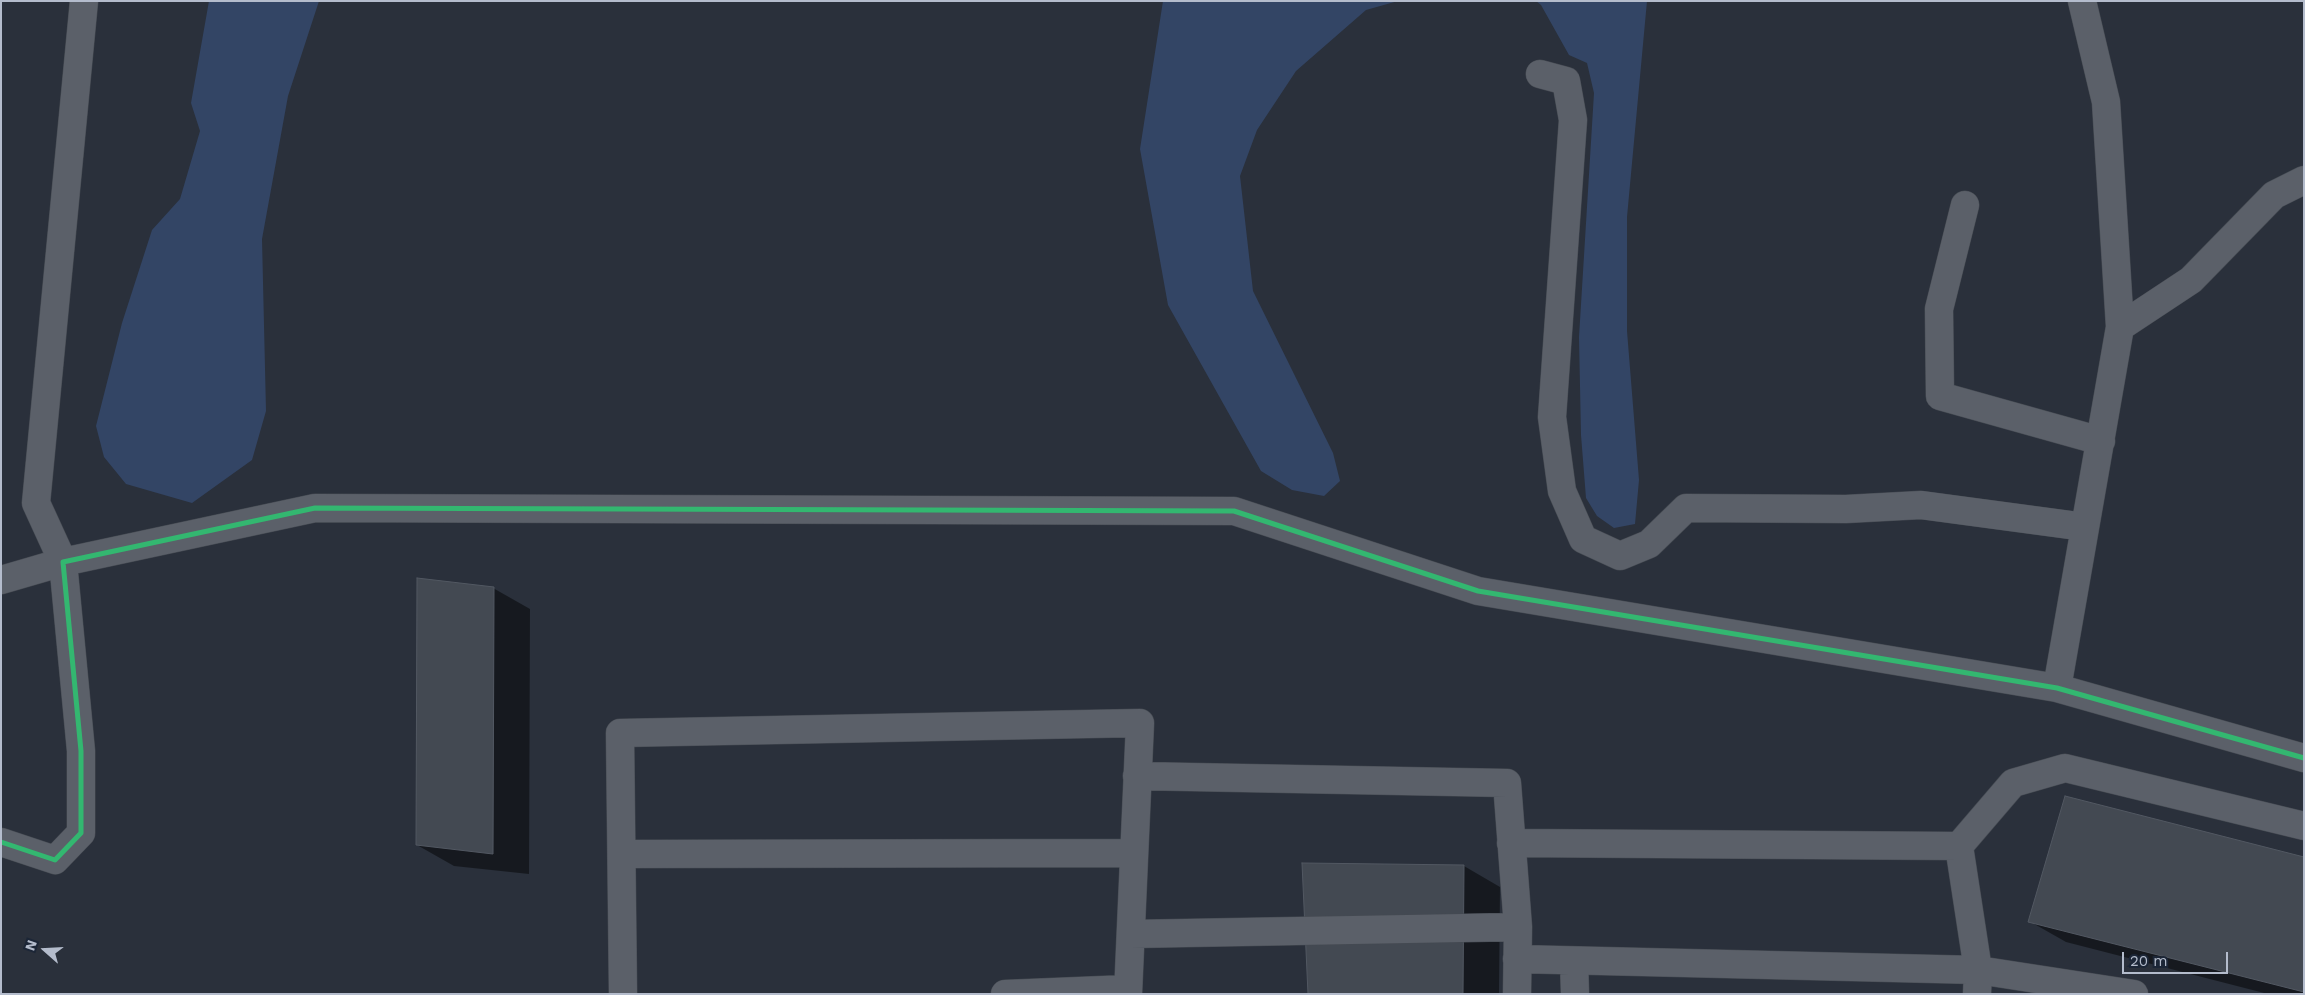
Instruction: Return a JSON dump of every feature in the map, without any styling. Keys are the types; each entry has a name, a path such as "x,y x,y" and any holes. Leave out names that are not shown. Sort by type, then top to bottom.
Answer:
{"street":[{"path":"1,842 55,860 81,834 81,751 63,562 36,503 84,1"},
{"path":"2057,688 2120,327 2106,102 2082,1"},
{"path":"1540,74 1566,81 1573,120 1552,417 1562,491 1583,538 1620,556 1649,544 1686,508 1846,509 1921,505 2085,527"},
{"path":"2120,327 2191,280 2274,195 2304,180"},
{"path":"1965,205 1938,309 1940,396 2100,440"},
{"path":"1,580 63,562 315,508 1234,512 1478,591 2057,688 2304,758"},
{"path":"623,994 620,733 1140,723 1128,991 1005,994"},
{"path":"1978,982 1959,846 2013,783 2065,768 2304,826"},
{"path":"1137,776 1507,783 1518,927 1517,994"},
{"path":"1511,843 1959,846"},
{"path":"622,854 1134,853"},
{"path":"1131,934 1518,927"},
{"path":"1517,959 1978,982 2134,994"},
{"path":"1574,961 1575,994"}],"water":[{"path":"209,1 319,1 288,96 262,239 266,411 252,460 192,503 126,484 104,457 96,426 122,323 152,230 180,199 200,131 191,103"},
{"path":"1163,1 1398,1 1366,10 1296,71 1257,130 1240,176 1253,291 1333,453 1340,481 1324,496 1292,490 1261,471 1168,305 1140,149"},
{"path":"1536,1 1647,1 1627,217 1627,331 1639,480 1635,524 1614,528 1597,516 1586,498 1581,435 1579,337 1594,93 1587,63 1569,55 1541,5"}],"building":[{"path":"417,578 494,587 493,854 416,845"},
{"path":"2065,796 2304,857 2304,992 2028,922"},
{"path":"1302,863 1464,865 1463,994 1308,994"}],"cycle path":[{"path":"1,842 55,860 81,833 81,751 63,562 315,508 1234,511 1478,591 2057,688 2304,758"}]}
